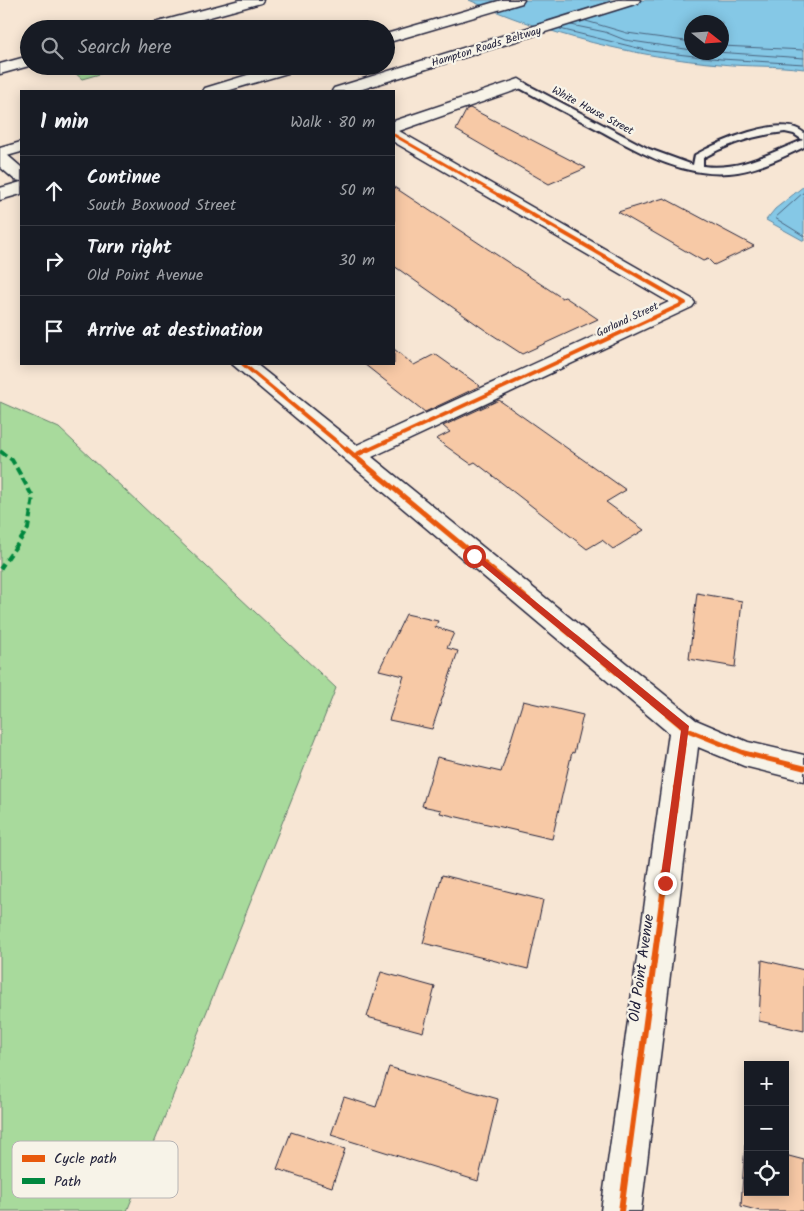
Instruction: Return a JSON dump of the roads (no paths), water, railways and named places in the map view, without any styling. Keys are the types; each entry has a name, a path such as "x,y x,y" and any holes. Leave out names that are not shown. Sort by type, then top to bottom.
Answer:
{"main road":[{"path":"204,0 226,8"},
{"path":"181,20 256,0"},
{"path":"395,36 516,0"},
{"name":"Hampton Roads Beltway","path":"395,74 633,0"},
{"path":"0,69 20,63"},
{"path":"214,90 265,75"},
{"name":"Hampton Roads Beltway","path":"343,90 392,75"},
{"path":"395,127 519,84"},
{"name":"Garland Street","path":"354,456 685,303 395,136"},
{"path":"0,153 20,147"},
{"path":"0,158 20,175"},
{"path":"0,194 20,188"},
{"path":"244,365 686,728 744,752 804,768"},
{"name":"Old Point Avenue","path":"621,1211 686,728"}],"lane":[{"name":"White House Street","path":"519,84 656,156 698,168 730,170 760,161 804,143"},
{"path":"698,168 698,157 710,149 758,133 792,129 804,138"}],"water":[{"path":"469,0 804,0 804,69 720,64 688,61 656,56 592,42 529,24"},
{"path":"804,186 804,241 766,220 775,209"}]}
